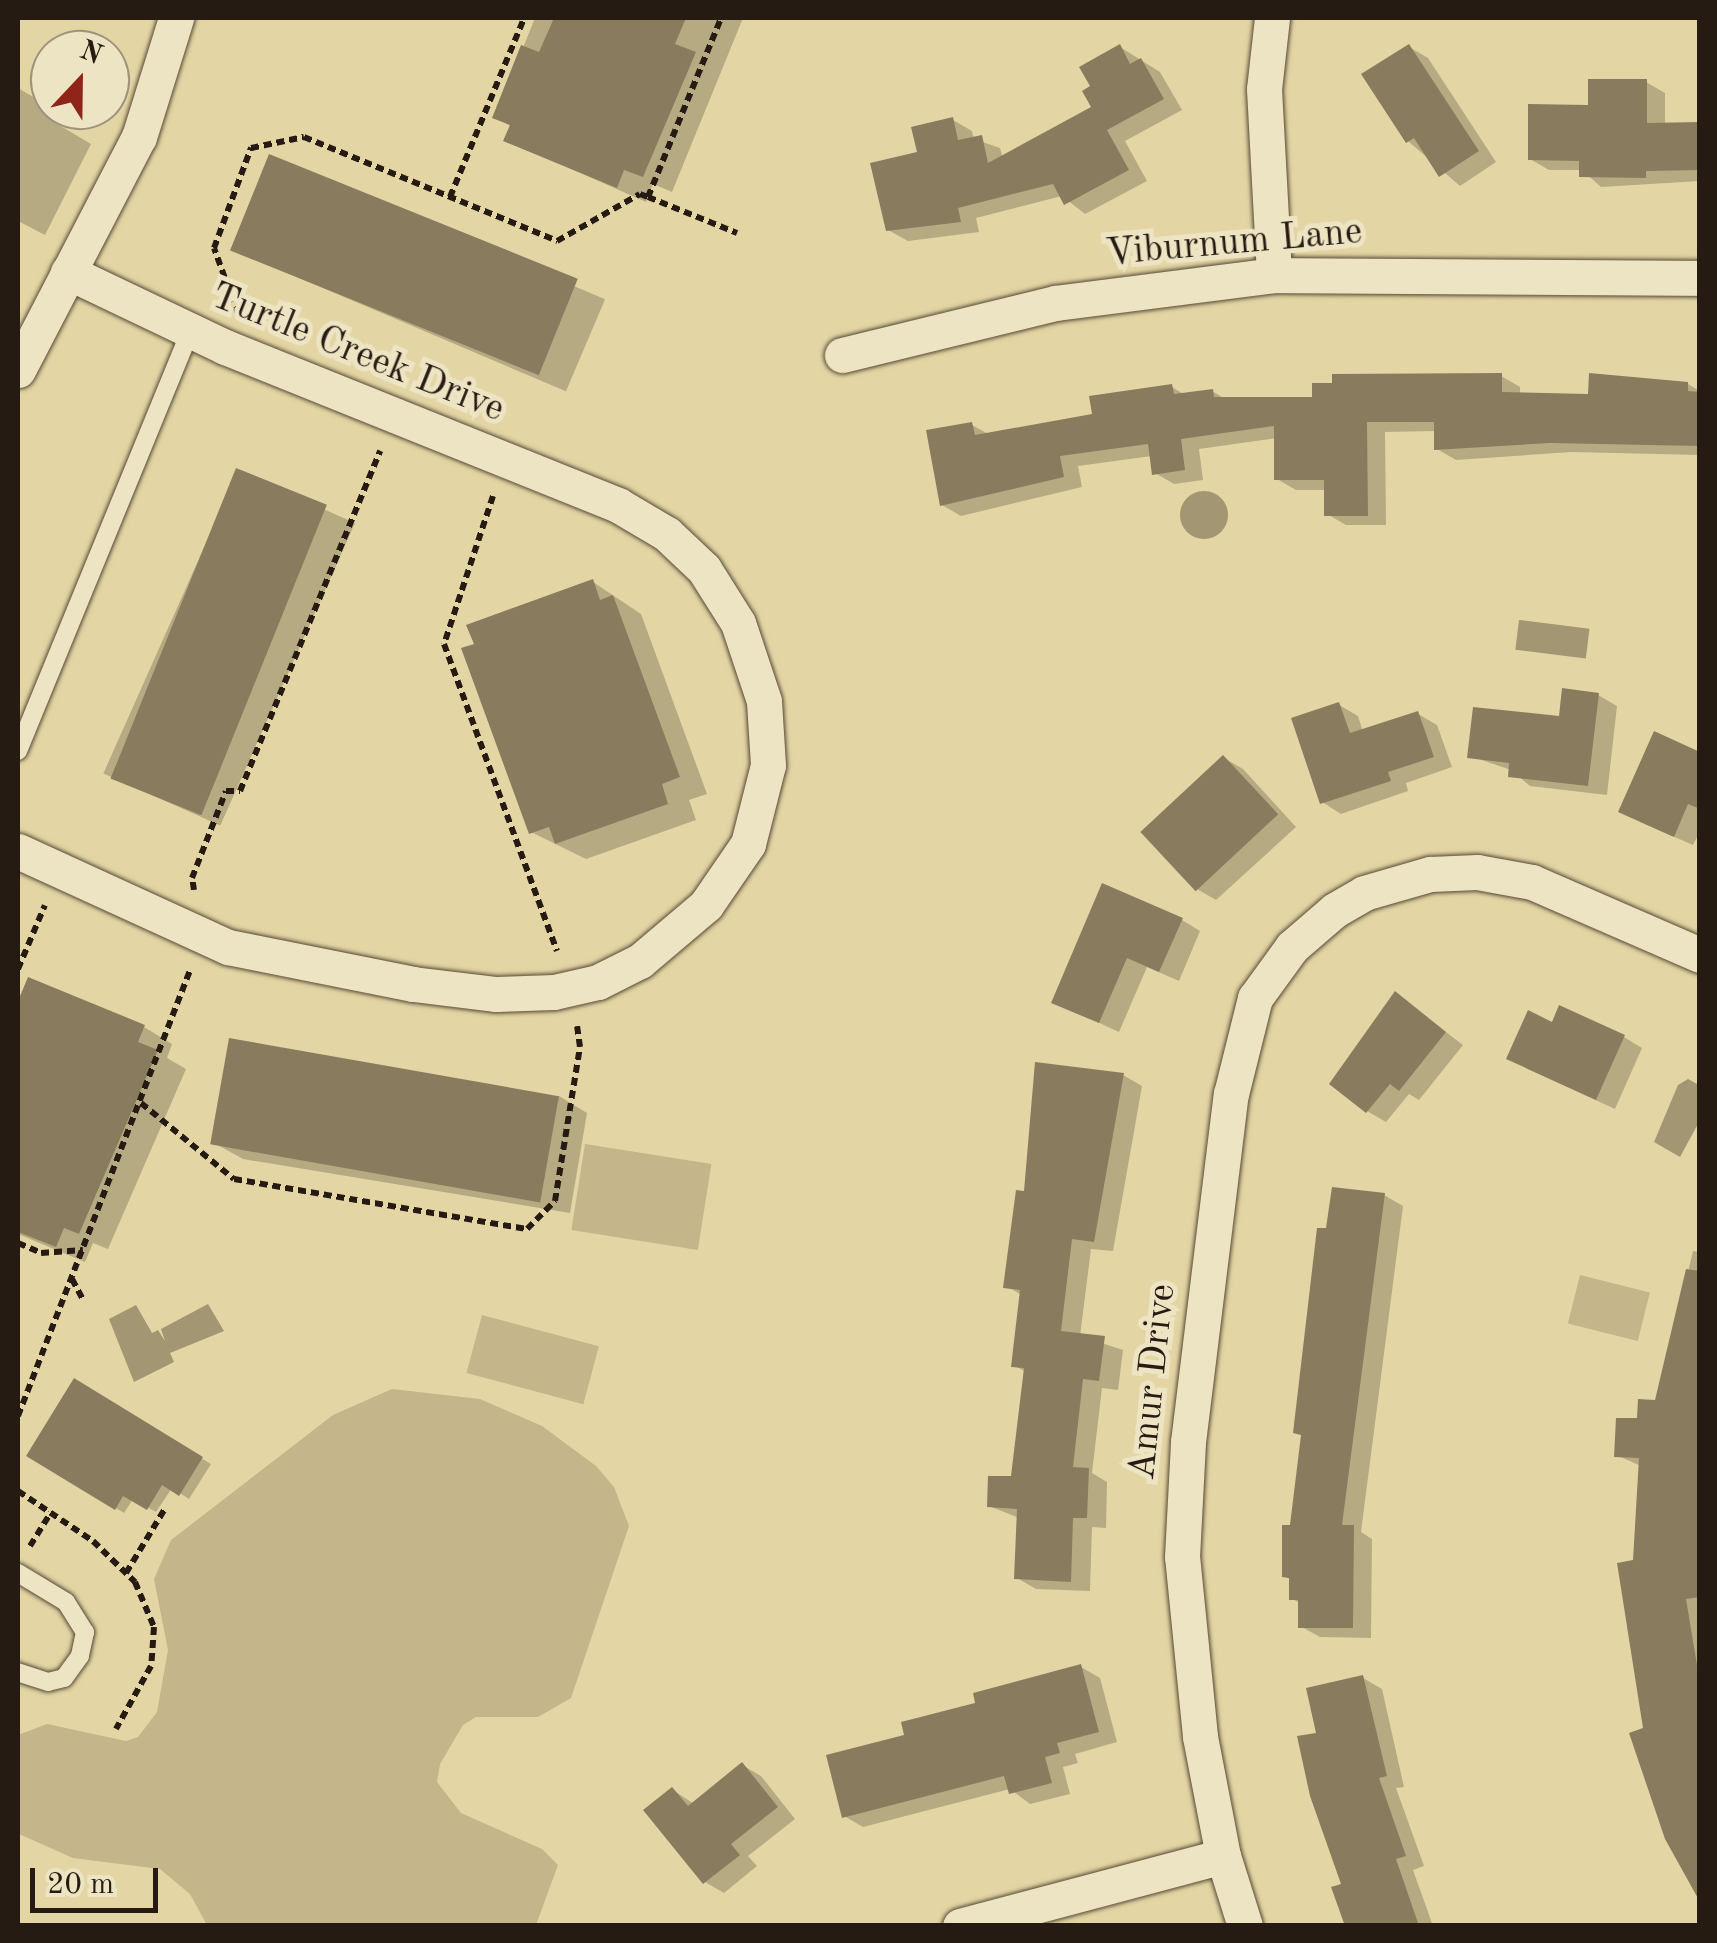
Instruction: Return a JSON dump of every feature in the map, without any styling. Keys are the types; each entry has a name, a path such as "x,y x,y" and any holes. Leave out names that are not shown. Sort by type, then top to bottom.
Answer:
{"street":[{"path":"19,365 150,112 176,18"},
{"path":"1272,18 1264,105 1274,275"},
{"name":"Turtle Creek Drive","path":"68,272 225,347 618,506 676,542 722,594 754,665 768,765 748,844 706,906 640,960 571,990"},
{"name":"Viburnum Lane","path":"842,355 1056,304 1274,275 1700,278"},
{"path":"18,851 202,938 413,984 496,994 571,990"},
{"name":"Amur Drive","path":"1245,1926 1223,1856 1190,1676 1182,1557 1188,1442 1231,1094 1244,1022 1272,972 1314,926 1364,894 1430,874 1504,875 1564,894 1700,955"},
{"path":"960,1926 1223,1856"}],"lane":[{"path":"18,751 190,332"},
{"path":"18,1573 66,1602 85,1632 80,1656 64,1678 48,1682 18,1672"}],"path":[{"path":"450,197 524,18"},
{"path":"648,196 721,18"},
{"path":"225,347 240,309 214,248 252,148 304,137 557,241 640,194 737,233"},
{"path":"18,1416 202,938 192,878 226,791 240,791 394,416"},
{"path":"141,1103 234,1179 527,1229 554,1201 580,1048 571,990 444,644 505,460"},
{"path":"18,970 62,872"},
{"path":"18,1244 41,1253 83,1250"},
{"path":"72,1279 83,1300"},
{"path":"18,1491 94,1540 126,1573 154,1627 150,1666 116,1730"},
{"path":"126,1573 166,1507"},
{"path":"26,1552 51,1514"}],"shaded area":[{"path":"1204,491 1221,498 1228,515 1221,532 1204,539 1187,532 1180,515 1187,498"},
{"path":"1519,620 1589,629 1586,658 1515,650"},
{"path":"1688,1079 1699,1085 1699,1122 1680,1157 1654,1142 1678,1085"},
{"path":"585,1144 711,1164 698,1250 571,1230"},
{"path":"1580,1275 1650,1292 1638,1341 1568,1324"},
{"path":"208,1304 224,1331 170,1353 174,1362 134,1382 109,1319 136,1305 152,1333 158,1330 165,1341 161,1329"},
{"path":"482,1315 599,1346 583,1404 466,1373"},
{"path":"392,1389 480,1399 542,1426 596,1466 614,1487 629,1526 571,1698 538,1717 476,1717 463,1725 440,1764 437,1782 461,1813 542,1849 558,1865 536,1925 207,1925 190,1894 160,1869 73,1858 19,1834 18,1735 47,1724 126,1741 138,1737 157,1712 168,1650 154,1579 171,1540 333,1415"}],"building":[{"path":"554,18 686,18 675,44 696,52 643,177 624,170 617,188 503,141 510,125 492,118 521,45 539,52"},
{"path":"1120,44 1130,64 1141,58 1164,99 1107,130 1129,170 1064,205 1053,184 958,208 961,222 886,231 870,163 917,152 911,127 953,117 958,140 982,135 988,163 1091,107 1082,91 1090,86 1079,67"},
{"path":"1409,44 1479,151 1439,177 1414,138 1406,143 1361,74"},
{"path":"1588,79 1647,79 1647,123 1700,122 1700,170 1646,171 1646,178 1579,177 1579,161 1528,160 1528,104 1588,105"},
{"path":"269,154 578,279 539,375 230,250"},
{"path":"1502,373 1502,392 1588,394 1589,373 1688,382 1688,391 1700,392 1700,446 1550,443 1434,450 1434,422 1367,422 1368,516 1324,516 1324,480 1274,480 1274,426 1181,439 1185,470 1152,475 1148,444 1060,456 1064,477 940,506 926,430 972,422 975,435 1092,414 1089,396 1172,384 1174,394 1213,389 1214,397 1312,397 1312,383 1332,383 1332,374"},
{"path":"236,468 327,505 201,815 111,779"},
{"path":"593,579 600,600 613,595 680,777 662,784 668,804 555,844 549,827 529,834 461,648 474,644 466,625"},
{"path":"1562,688 1599,693 1588,786 1508,777 1509,763 1467,758 1473,707 1559,716"},
{"path":"1339,702 1350,733 1418,711 1434,757 1388,772 1391,781 1320,804 1291,718"},
{"path":"1654,731 1700,752 1700,809 1688,804 1674,837 1618,812"},
{"path":"1223,755 1278,814 1196,891 1140,832"},
{"path":"1102,883 1183,918 1159,972 1127,958 1099,1023 1051,1003"},
{"path":"28,977 145,1025 138,1042 158,1050 79,1234 64,1228 56,1247 18,1232 18,1001"},
{"path":"1395,991 1446,1032 1399,1091 1390,1084 1366,1113 1329,1084"},
{"path":"1559,1005 1625,1035 1596,1100 1506,1059 1528,1010 1552,1022"},
{"path":"229,1038 559,1096 540,1203 210,1144"},
{"path":"1035,1062 1124,1073 1094,1242 1072,1239 1061,1331 1105,1336 1099,1381 1083,1379 1073,1467 1089,1468 1087,1518 1073,1518 1071,1582 1014,1579 1017,1509 987,1507 988,1476 1011,1476 1024,1368 1011,1367 1020,1290 1003,1288 1016,1190 1024,1191"},
{"path":"1332,1187 1385,1193 1342,1525 1354,1525 1353,1628 1298,1628 1298,1600 1289,1600 1289,1578 1282,1577 1282,1525 1290,1525 1301,1435 1293,1433 1317,1228 1326,1228"},
{"path":"1686,1269 1700,1271 1700,1597 1686,1599 1700,1683 1700,1902 1665,1839 1629,1733 1643,1728 1617,1563 1633,1560 1639,1458 1614,1457 1616,1418 1637,1418 1638,1399 1655,1400"},
{"path":"74,1378 203,1457 179,1496 162,1485 147,1510 123,1496 115,1510 26,1456"},
{"path":"1081,1664 1099,1732 1057,1743 1060,1753 1045,1757 1052,1783 1009,1794 1004,1776 842,1818 826,1755 904,1735 901,1722 975,1703 973,1693"},
{"path":"1363,1675 1387,1776 1379,1778 1406,1856 1396,1859 1419,1926 1345,1926 1331,1887 1341,1884 1310,1796 1297,1736 1316,1733 1306,1688"},
{"path":"742,1762 778,1807 731,1844 740,1855 703,1884 643,1810 672,1787 688,1806"}]}
